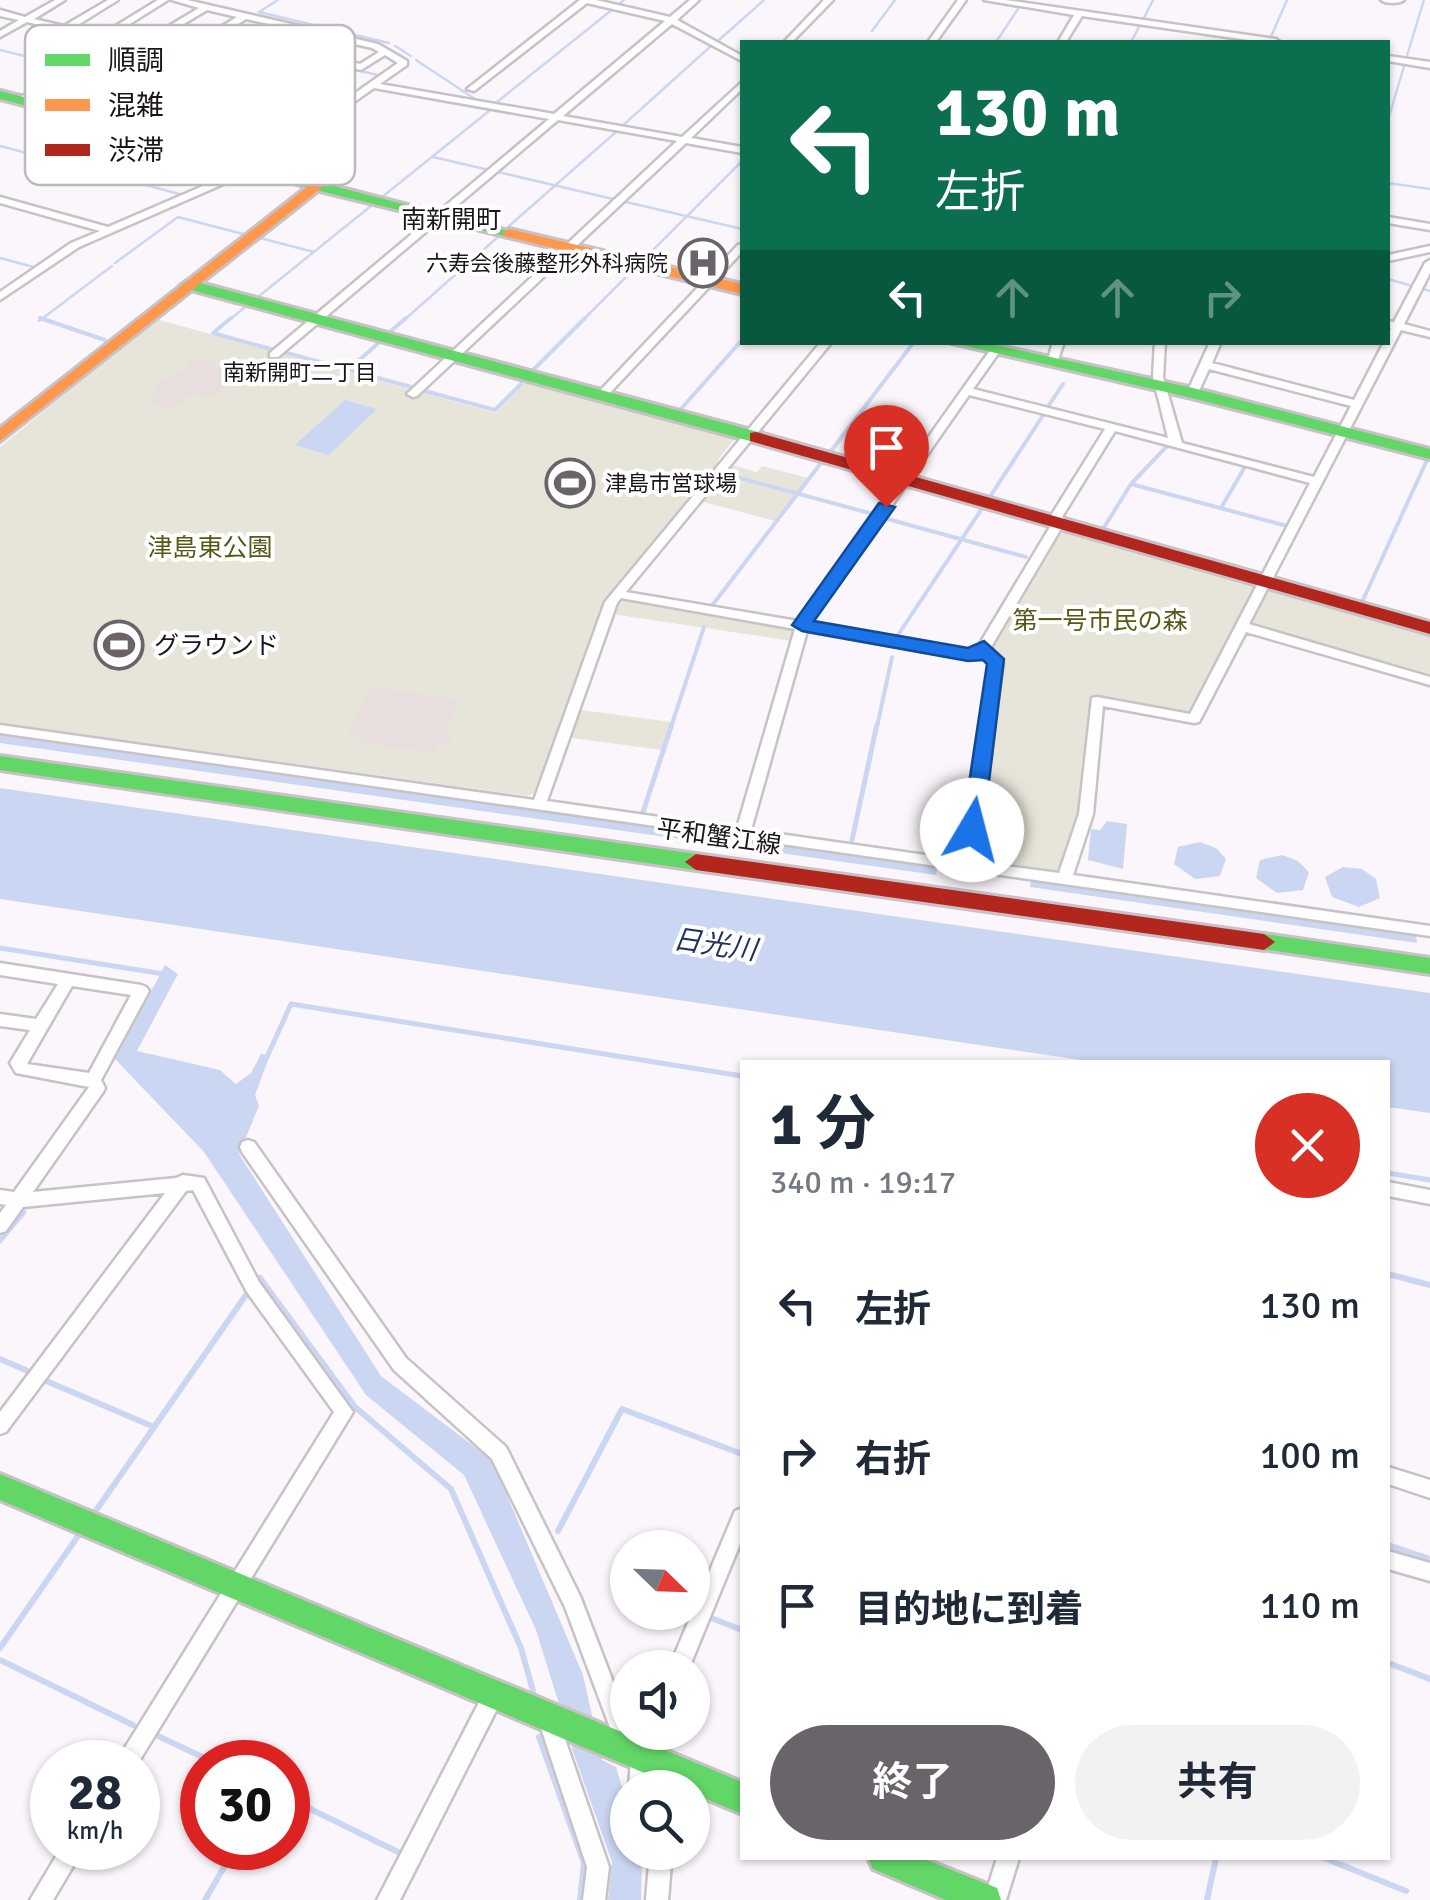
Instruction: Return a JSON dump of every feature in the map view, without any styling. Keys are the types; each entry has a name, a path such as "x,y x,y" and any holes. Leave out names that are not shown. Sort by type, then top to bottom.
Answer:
{"street":[{"path":"0,34 61,0"},
{"path":"72,25 114,0"},
{"path":"123,25 164,0"},
{"path":"176,0 303,25"},
{"path":"471,90 585,0 671,20 740,58"},
{"path":"274,355 695,0"},
{"path":"790,40 829,0"},
{"path":"933,40 962,0"},
{"path":"988,0 1261,40"},
{"path":"1385,0 1400,0"},
{"path":"202,4 286,25"},
{"path":"172,25 202,4"},
{"path":"0,14 48,25"},
{"path":"1063,40 1079,14"},
{"path":"230,25 244,16"},
{"path":"1199,40 1203,32"},
{"path":"355,36 384,42 410,59 355,98"},
{"path":"355,44 404,63"},
{"path":"355,67 361,68 384,52"},
{"path":"1390,59 1430,65"},
{"path":"373,85 740,150"},
{"path":"413,394 740,87"},
{"path":"0,297 64,251 213,185"},
{"path":"314,185 740,288"},
{"path":"0,436 317,186"},
{"path":"0,200 108,230"},
{"path":"1390,220 1430,227"},
{"path":"602,395 740,249"},
{"path":"1390,258 1430,249"},
{"path":"1430,263 1392,325 1430,334"},
{"path":"188,285 321,317 907,477 1430,628"},
{"path":"539,804 611,602 824,345"},
{"path":"1159,345 1156,365 1176,443"},
{"path":"1193,393 1214,345"},
{"path":"1065,878 1086,814 1098,700 1194,719 1357,404 1383,345"},
{"path":"743,833 802,625 995,348 1055,353 1160,386 1430,454"},
{"path":"1204,365 1357,404"},
{"path":"966,392 1317,482"},
{"path":"618,594 978,655 1111,428"},
{"path":"1241,626 1430,681"},
{"path":"968,864 997,664 984,647"},
{"path":"0,728 1430,931"},
{"name":"平和蟹江線","path":"0,762 1430,966"},
{"path":"0,969 142,991 92,1080"},
{"path":"0,1226 97,1088 92,1080 22,1069 18,1063 68,980"},
{"path":"0,1020 40,1026"},
{"path":"248,1147 400,1364 499,1452 573,1603 610,1702"},
{"path":"0,1426 183,1182"},
{"path":"0,1197 21,1200 198,1183 253,1287 344,1412 140,1740"},
{"path":"1390,1189 1430,1197"},
{"path":"1390,1477 1430,1489"},
{"path":"0,1487 610,1742"},
{"path":"687,1650 740,1522"},
{"path":"1390,1561 1430,1572"},
{"path":"388,1900 494,1694"},
{"path":"552,1718 598,1867 594,1900"},
{"path":"628,1750 634,1770"},
{"path":"628,1750 740,1797"},
{"path":"889,1860 985,1900"},
{"path":"996,1900 1007,1860"},
{"path":"41,1900 59,1870"},
{"path":"657,1900 660,1870"}],"green space":[{"name":"津島東公園","path":"156,319 496,413 527,380 737,436 717,461 757,472 762,466 808,478 775,521 692,499 616,589 623,599 796,627 792,641 605,613 572,697 581,710 671,722 662,750 557,736 535,792 528,796 0,723 0,447"},
{"name":"第一号市民の森","path":"1063,530 1430,635 1430,676 1239,620 1191,714 1093,697 1083,802 1061,871 978,859 1005,659 993,646"}],"water":[{"path":"345,400 377,409 329,455 295,445"},
{"path":"0,734 938,866 936,875 0,743"},
{"name":"日光川","path":"0,788 1430,993 1430,1113 1390,1107 1390,1060 1081,1060 0,899"},
{"path":"1107,821 1127,824 1123,869 1088,860 1091,829 1100,830"},
{"path":"1200,842 1216,848 1226,859 1220,876 1195,879 1174,864 1178,847"},
{"path":"1282,855 1298,861 1309,872 1303,890 1277,893 1256,878 1260,860"},
{"path":"1343,867 1362,869 1376,879 1380,898 1359,907 1332,897 1325,877"},
{"path":"1031,879 1416,935 1417,943 1030,887"},
{"path":"165,965 178,974 137,1051 220,1070 236,1084 251,1073 261,1054 270,1055 255,1095 259,1106 239,1154 381,1376 492,1460 583,1675 602,1760 617,1770 610,1770 610,1856 572,1749 567,1708 559,1704 536,1630 464,1475 366,1395 204,1152 115,1059"},
{"path":"611,1870 642,1870 641,1900 608,1900"}],"building":[{"path":"209,359 217,367 240,373 212,398 194,393 172,410 148,404 161,380 183,372 191,360"},
{"path":"372,686 461,700 445,732 453,733 448,745 440,743 434,754 360,742 362,738 348,732"}],"waterway":[{"path":"188,0 297,25"},
{"path":"278,0 259,12 314,25"},
{"path":"618,5 624,0"},
{"path":"719,40 764,0"},
{"path":"872,31 895,0"},
{"path":"1143,20 1153,0"},
{"path":"1270,39 1287,0"},
{"path":"1406,59 1424,0"},
{"path":"997,40 1020,6"},
{"path":"492,106 613,9"},
{"path":"1132,40 1140,25"},
{"path":"355,35 389,43"},
{"path":"355,38 380,44 403,58"},
{"path":"395,46 411,56"},
{"path":"620,128 711,46"},
{"path":"0,50 25,56"},
{"path":"416,60 481,103"},
{"path":"1390,113 1405,63"},
{"path":"355,70 382,76"},
{"path":"314,252 489,111"},
{"path":"555,185 616,132"},
{"path":"0,146 25,153"},
{"path":"433,157 489,170"},
{"path":"687,216 740,163"},
{"path":"498,172 555,185"},
{"path":"1390,183 1430,189"},
{"path":"146,185 183,195"},
{"path":"509,226 555,185"},
{"path":"555,185 613,199"},
{"path":"626,202 687,216"},
{"path":"644,259 687,216"},
{"path":"687,216 740,229"},
{"path":"115,263 178,217 243,234"},
{"path":"403,321 499,236"},
{"path":"260,238 314,252"},
{"path":"228,321 314,252"},
{"path":"0,258 37,268"},
{"path":"42,319 112,266"},
{"path":"532,371 634,269"},
{"path":"1390,280 1430,291"},
{"path":"231,318 213,333 274,350"},
{"path":"391,331 406,318"},
{"path":"42,319 105,340"},
{"path":"348,370 383,339"},
{"path":"680,410 740,342"},
{"path":"831,451 912,345"},
{"path":"283,352 348,370"},
{"path":"348,370 415,388"},
{"path":"421,390 495,410 521,384"},
{"path":"1047,408 1063,384"},
{"path":"991,495 1044,414"},
{"path":"1131,484 1168,445"},
{"path":"798,494 824,459"},
{"path":"1363,600 1427,460"},
{"path":"1221,508 1246,465"},
{"path":"725,474 798,494"},
{"path":"1103,529 1131,484"},
{"path":"1131,484 1287,526"},
{"path":"711,607 798,494"},
{"path":"798,494 873,514"},
{"path":"962,539 985,504"},
{"path":"884,518 962,539"},
{"path":"896,638 962,539"},
{"path":"962,539 1026,557"},
{"path":"671,727 704,627"},
{"path":"877,727 892,657"},
{"path":"642,815 672,724"},
{"path":"852,840 877,724"},
{"path":"0,948 164,974"},
{"path":"266,1059 291,1004 740,1076"},
{"path":"1390,1173 1430,1180"},
{"path":"0,1241 24,1212"},
{"path":"1390,1275 1430,1285"},
{"path":"260,1278 355,1407 451,1489 521,1648 533,1691"},
{"path":"95,1512 246,1295"},
{"path":"0,1359 30,1372"},
{"path":"44,1380 154,1427"},
{"path":"558,1531 622,1409 740,1453"},
{"path":"0,1648 78,1536"},
{"path":"1390,1546 1427,1558"},
{"path":"711,1618 740,1629"},
{"path":"0,1660 133,1725"},
{"path":"1390,1664 1430,1679"},
{"path":"158,1736 180,1746"},
{"path":"539,1737 584,1863 580,1900"},
{"path":"310,1809 404,1855"},
{"path":"1207,1900 1216,1860"},
{"path":"1329,1860 1406,1891"},
{"path":"205,1900 222,1870"}],"traffic: fast":[{"path":"0,95 25,101"},
{"path":"314,185 509,233"},
{"path":"189,285 756,437"},
{"path":"970,345 1193,393 1430,454"},
{"path":"0,763 696,862"},
{"path":"1264,942 1430,966"},
{"path":"0,1487 740,1797"},
{"path":"889,1860 985,1900"}],"traffic: slow":[{"path":"0,436 317,186"},
{"path":"509,233 740,289"}],"traffic: jam":[{"path":"756,437 1430,628"},
{"path":"696,862 1264,942"}],"place":[{"name":"六寿会後藤整形外科病院","path":"703,263"},
{"name":"津島市営球場","path":"570,483"},
{"name":"グラウンド","path":"119,645"}],"district":[{"name":"南新開町","path":"451,219"},
{"name":"南新開町二丁目","path":"300,372"}],"route":[{"path":"886,507 802,625 968,654 978,655 984,647 997,664 972,830"}]}
